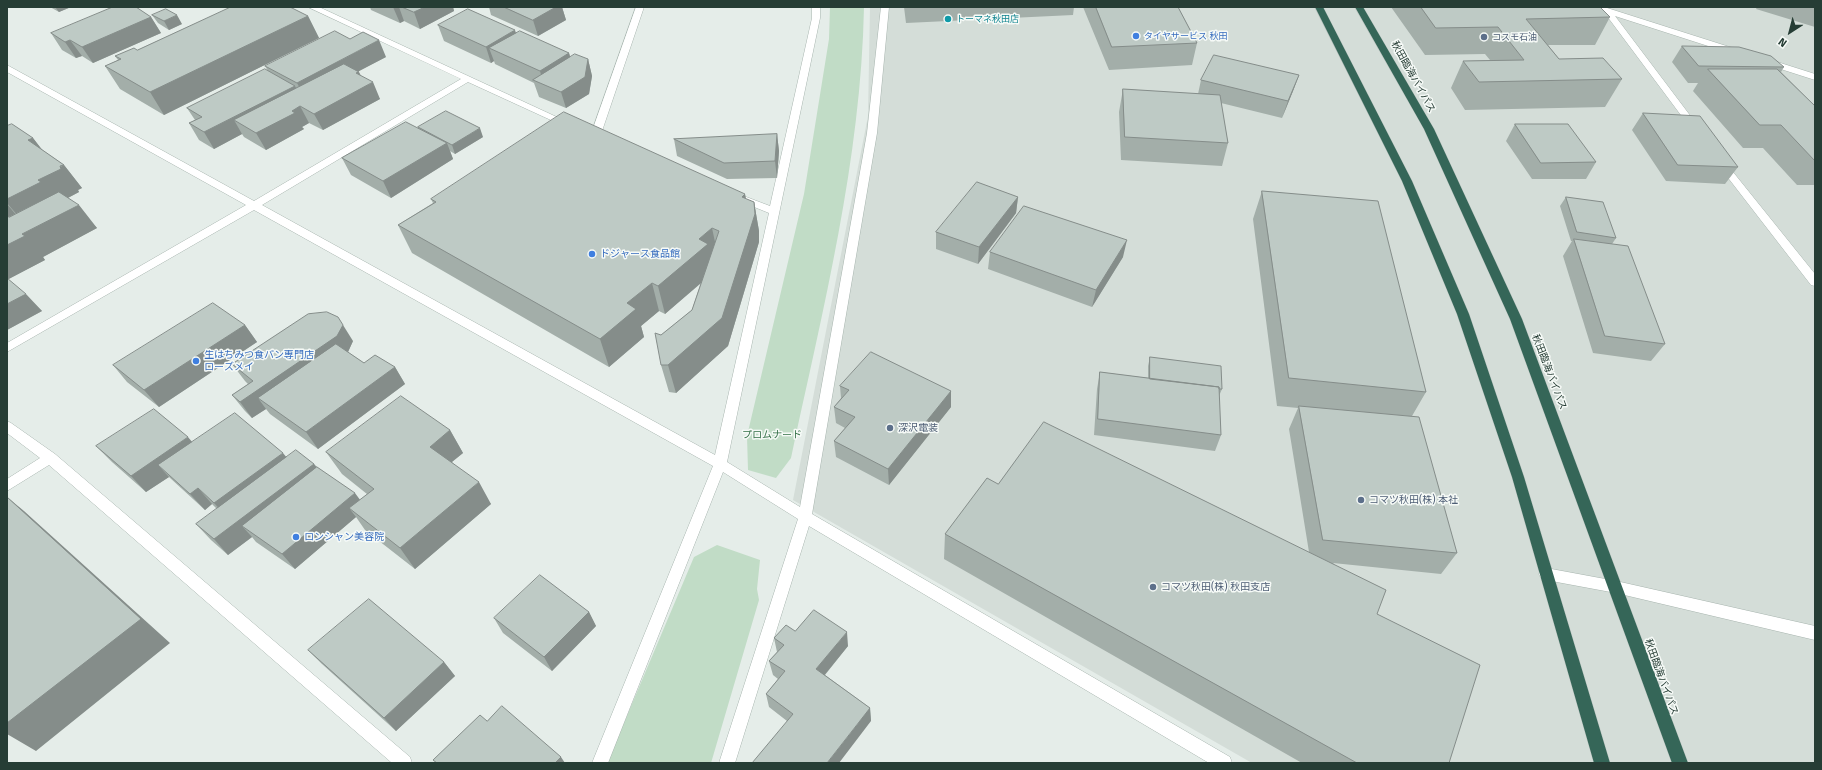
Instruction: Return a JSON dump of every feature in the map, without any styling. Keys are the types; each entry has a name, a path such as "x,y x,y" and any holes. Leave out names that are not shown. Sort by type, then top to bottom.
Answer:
{"highway":[{"path":"1319,7 1407,181 1463,314 1518,477 1602,763"},
{"name":"秋田臨海バイパス","path":"1359,7 1428,129 1516,319 1680,763"}],"street":[{"path":"312,7 591,135 640,7"},
{"path":"600,763 720,464 816,18 816,7"},
{"path":"727,763 805,517 872,133 885,7"},
{"path":"1596,7 1748,56"},
{"path":"1607,11 1700,135"},
{"path":"1763,60 1815,77"},
{"path":"7,68 720,464 805,517 1224,763"},
{"path":"7,348 254,205 467,79"},
{"path":"1714,154 1815,282"},
{"path":"732,194 775,212"},
{"path":"7,426 50,458 404,763"},
{"path":"7,486 50,458"},
{"path":"1546,574 1616,588 1815,633"}],"shaded area":[{"path":"870,7 1815,7 1815,763 1252,763 793,500 868,116"}],"green space":[{"name":"プロムナード","path":"830,7 864,7 856,121 838,234 791,458 776,478 748,470 747,436 804,194 829,39"},
{"path":"717,545 760,560 757,589 759,600 711,763 607,763 694,557"}],"building":[{"path":"113,7 136,7 151,17 82,47 70,40 65,42 51,33"},
{"path":"231,7 290,7 308,16 150,92 105,66 121,59 115,56 134,48 137,50"},
{"path":"402,7 425,7 414,12"},
{"path":"504,7 556,7 533,20"},
{"path":"1096,7 1178,7 1197,43 1112,47"},
{"path":"1421,7 1600,7 1610,17 1526,19 1559,59 1603,58 1622,79 1479,82 1463,61 1524,60 1498,27 1436,28"},
{"path":"166,9 177,15 164,21 152,15"},
{"path":"468,9 515,30 486,47 438,25"},
{"path":"335,31 350,39 363,32 379,40 297,83 265,66"},
{"path":"520,31 569,53 540,71 489,48"},
{"path":"1682,46 1739,47 1771,56 1784,67 1699,66"},
{"path":"575,54 588,59 585,77 561,92 533,80"},
{"path":"1214,55 1299,75 1288,101 1201,80"},
{"path":"344,64 359,72 356,73 373,82 314,114 300,106 292,111 295,113 256,133 234,120"},
{"path":"265,69 295,86 204,132 189,123 202,117 187,108"},
{"path":"1708,69 1777,69 1815,106 1815,161 1781,125 1760,125"},
{"path":"1123,89 1220,95 1228,143 1125,137"},
{"path":"446,111 480,128 452,145 418,127"},
{"path":"564,112 745,194 742,197 754,202 755,214 722,318 668,365 661,365 655,333 661,335 692,310 719,231 712,228 699,239 708,244 658,286 652,283 627,303 636,309 600,339 398,225 436,202 431,199"},
{"path":"1643,113 1700,116 1738,167 1678,165"},
{"path":"406,122 447,143 383,181 342,158"},
{"path":"12,124 33,138 28,140 64,165 60,166 61,169 38,180 41,182 7,199 7,126"},
{"path":"1515,124 1568,124 1596,162 1541,163"},
{"path":"777,134 775,161 724,163 674,139"},
{"path":"977,182 1018,197 979,247 936,232"},
{"path":"1262,191 1378,201 1426,392 1289,378"},
{"path":"59,192 79,205 22,234 25,236 7,245 7,216 9,217"},
{"path":"1566,197 1603,202 1616,238 1577,232"},
{"path":"1024,206 1127,240 1096,290 990,252"},
{"path":"1574,239 1628,246 1665,344 1605,336"},
{"path":"7,278 26,294 7,304"},
{"path":"213,303 245,325 144,390 113,365"},
{"path":"327,312 338,317 343,325 337,336 240,402 232,395 253,381 232,364 308,314"},
{"path":"336,344 364,363 375,355 395,367 306,432 258,398"},
{"name":"深沢電装","path":"871,352 951,391 888,469 834,441 855,417 834,407 849,390 840,386"},
{"path":"1150,357 1221,366 1222,389 1219,389 1219,387 1150,379"},
{"path":"1100,372 1219,387 1221,435 1098,419"},
{"path":"401,396 450,430 430,447 479,482 400,548 349,508 374,489 326,452"},
{"name":"コマツ秋田(株) 本社","path":"1299,406 1419,417 1457,553 1323,540"},
{"path":"154,409 188,437 131,476 96,446"},
{"path":"235,413 283,453 214,503 198,488 190,494 158,465"},
{"name":"コマツ秋田(株) 秋田支店","path":"1044,422 1386,590 1377,614 1480,665 1449,763 1357,763 945,534 987,478 998,484"},
{"path":"296,450 314,464 214,539 196,524"},
{"path":"317,467 355,493 282,554 242,526"},
{"path":"7,497 141,619 7,723"},
{"path":"540,575 589,612 544,657 494,618"},
{"path":"369,599 444,662 384,718 308,650"},
{"path":"814,610 847,632 816,669 870,708 827,763 752,763 793,714 766,694 785,671 769,661 784,645 774,638 786,625 795,631"},
{"path":"502,706 561,757 555,763 437,763 433,760 480,715 487,721"}],"place":[{"name":"トーマネ秋田店","path":"948,19"},
{"name":"タイヤサービス 秋田","path":"1136,36"},
{"name":"コスモ石油","path":"1484,37"},
{"name":"ドジャース食品館","path":"592,254"},
{"name":"生はちみつ食パン専門店 ローズメイ","path":"196,361"},
{"name":"深沢電装","path":"890,428"},
{"name":"コマツ秋田(株) 本社","path":"1361,500"},
{"name":"ロンシャン美容院","path":"296,537"},
{"name":"コマツ秋田(株) 秋田支店","path":"1153,587"}]}
